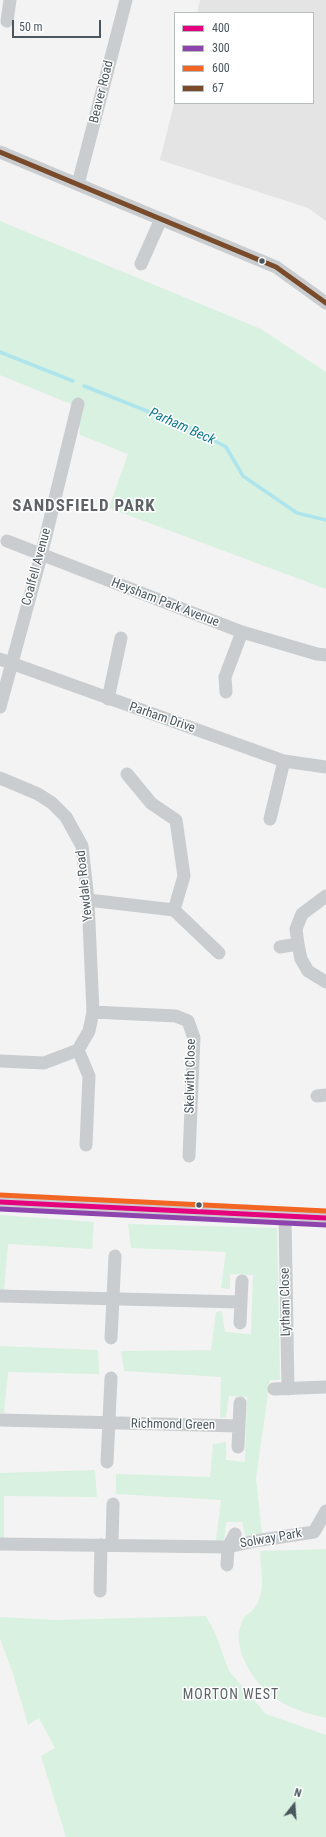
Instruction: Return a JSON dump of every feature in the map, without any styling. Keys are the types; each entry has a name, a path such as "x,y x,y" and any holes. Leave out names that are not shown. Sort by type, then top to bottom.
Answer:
{"street":[{"path":"7,21 10,0"},
{"name":"Beaver Road","path":"78,184 126,0"},
{"path":"0,152 276,267 326,303"},
{"path":"141,264 160,219"},
{"name":"Coalfell Avenue","path":"0,706 6,661 41,556 78,404"},
{"name":"Heysham Park Avenue","path":"7,541 41,556 242,632 317,654 326,655"},
{"path":"226,692 225,677 242,632"},
{"path":"108,699 121,638"},
{"name":"Parham Drive","path":"6,661 108,699 284,761 326,767"},
{"path":"270,819 284,761"},
{"path":"127,774 151,803 176,820 184,876 174,910"},
{"name":"Yewdale Road","path":"0,778 38,794 52,803 66,817 82,846 88,900 93,1012 89,1031 78,1050"},
{"path":"326,896 302,914 296,929 302,959 308,971 326,982"},
{"path":"88,900 174,910 219,953"},
{"path":"280,947 298,944"},
{"name":"Skelwith Close","path":"93,1012 176,1016 188,1021 194,1038 189,1156"},
{"path":"0,1061 44,1063 78,1050 89,1076 86,1145"},
{"path":"0,1202 326,1218"},
{"name":"Lytham Close","path":"285,1216 288,1388"},
{"path":"111,1338 115,1256"},
{"path":"240,1323 242,1281"},
{"path":"0,1296 241,1302"},
{"path":"107,1462 111,1378"},
{"path":"274,1389 326,1387"},
{"path":"238,1447 240,1403"},
{"name":"Richmond Green","path":"0,1420 239,1426"},
{"path":"100,1591 113,1504"},
{"name":"Solway Park","path":"228,1547 255,1541 314,1532 326,1511"},
{"path":"227,1565 228,1547 235,1534"},
{"path":"0,1544 228,1547"}],"shaded area":[{"path":"200,0 326,0 326,221 308,208 160,160 174,104 314,104 314,12 197,12"}],"green space":[{"path":"0,221 261,329 326,372 326,589 109,508 128,454 80,435 78,407 0,375"},
{"path":"0,1215 94,1222 92,1249 8,1244 4,1290 0,1290"},
{"path":"128,1224 277,1228 280,1380 270,1380 256,1478 262,1534 250,1538 245,1535 242,1522 226,1522 224,1540 216,1540 221,1500 116,1494 116,1474 210,1477 213,1444 226,1442 226,1460 245,1462 247,1397 229,1396 226,1417 220,1418 221,1377 124,1371 121,1351 211,1350 216,1312 222,1311 225,1332 251,1334 253,1275 230,1274 230,1289 221,1288 226,1252 131,1248"},
{"path":"0,1346 98,1350 99,1374 8,1372 4,1413 0,1413"},
{"path":"95,1470 97,1497 4,1496 4,1540 0,1539 0,1473"},
{"path":"326,1549 326,1718 296,1709 271,1696 256,1680 245,1661 241,1651 239,1632 244,1617 252,1611 260,1596 262,1578 260,1551"},
{"path":"206,1616 215,1633 229,1671 266,1714 326,1735 326,1837 66,1837 41,1756 55,1748 39,1718 28,1725 13,1674 0,1638 0,1617 56,1620"}],"waterway":[{"name":"Parham Beck","path":"0,352 73,381"},
{"name":"Parham Beck","path":"84,386 195,430 226,447 243,476 297,513 326,520"}],"transit line":[{"name":"67","path":"0,152 276,267 326,303"},
{"name":"600","path":"0,1195 326,1211"},
{"name":"400","path":"0,1202 326,1218"},
{"name":"300","path":"0,1209 326,1225"}],"district":[{"name":"SANDSFIELD PARK","path":"84,507"},
{"name":"MORTON WEST","path":"231,1695"}]}
